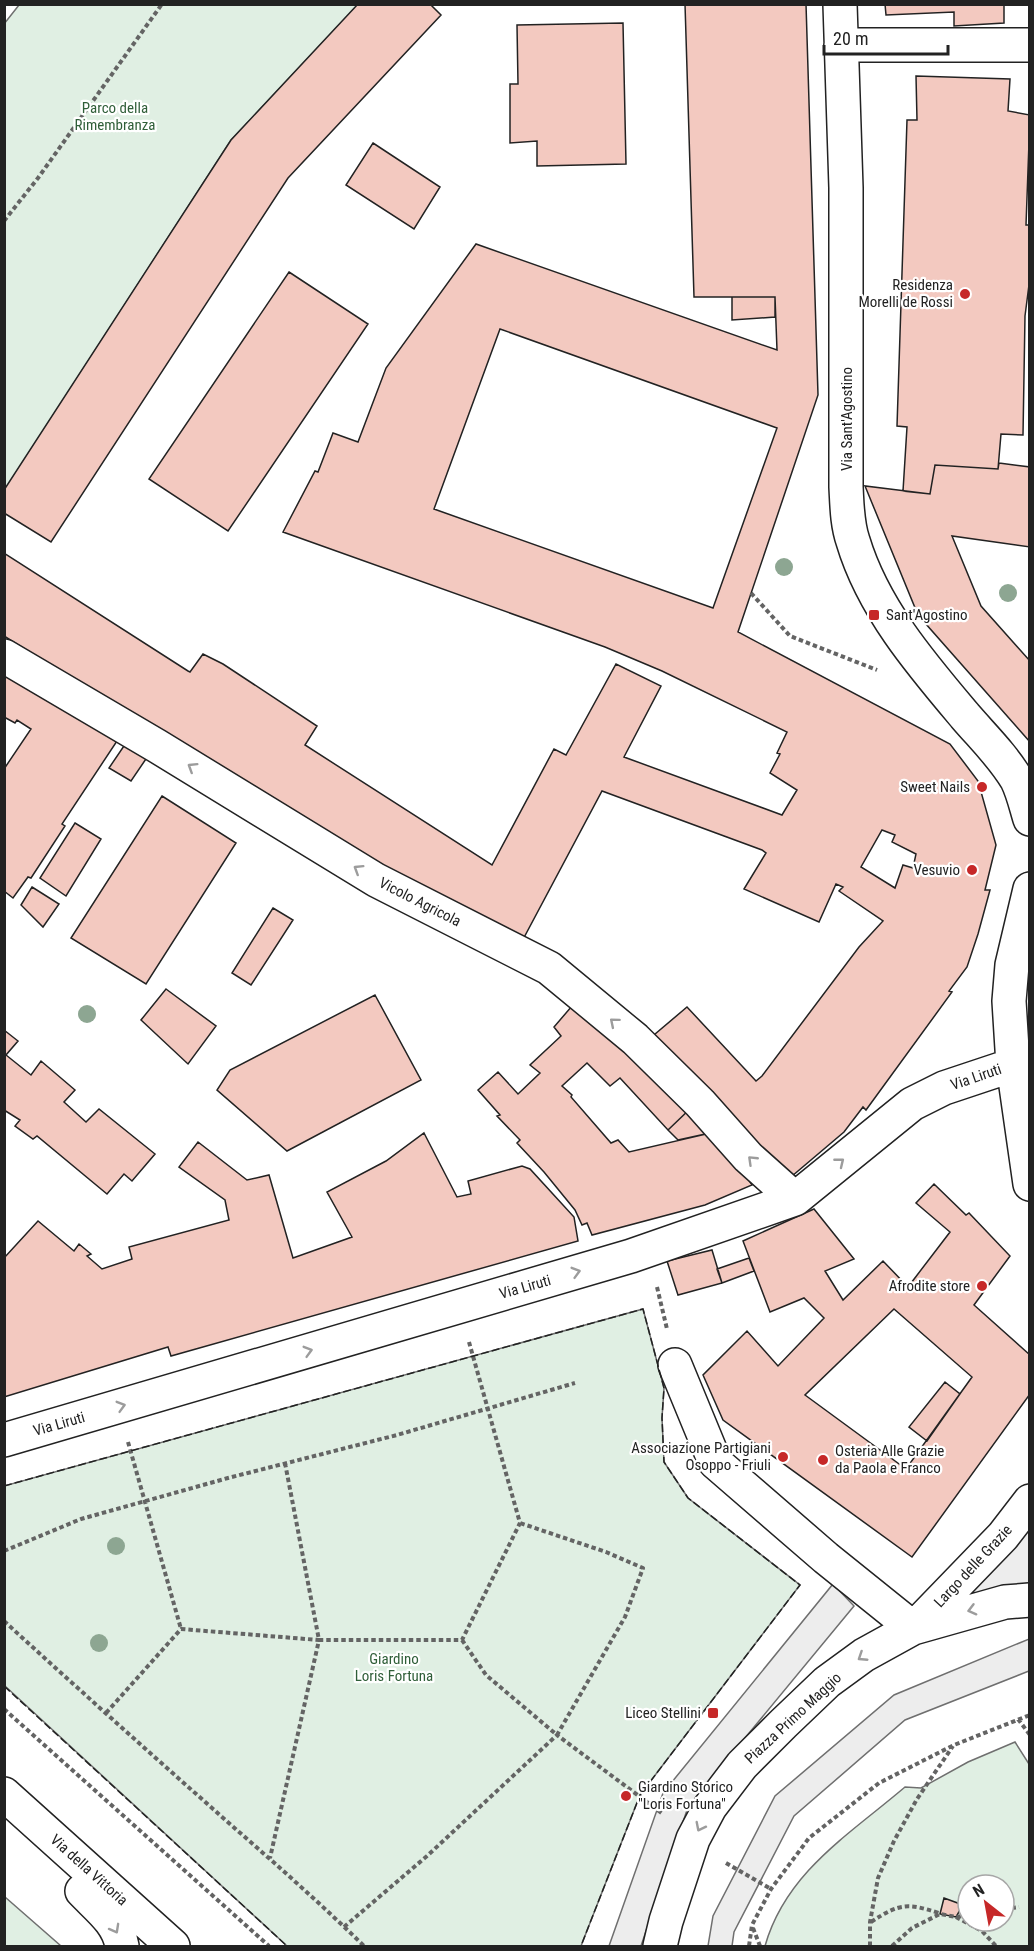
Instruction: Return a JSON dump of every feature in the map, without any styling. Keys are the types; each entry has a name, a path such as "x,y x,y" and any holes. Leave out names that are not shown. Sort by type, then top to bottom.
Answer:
{"street":[{"name":"Via Sant'Agostino","path":"840,4 846,200 846,487 847,514 852,540 867,581 882,608 950,698 1023,781"},
{"path":"841,45 1029,45"},
{"name":"Vicolo Agricola","path":"4,656 157,746 376,880 549,968 634,1039 700,1103 748,1157 795,1199"},
{"path":"1023,781 1029,819"},
{"path":"1029,889 1012,965 1009,1001 1013,1065 1029,1184"},
{"name":"Via Liruti","path":"4,1440 631,1256 795,1199 912,1104 944,1088 1013,1065"},
{"path":"675,1365 715,1462 826,1558 913,1628"},
{"name":"Largo delle Grazie","path":"913,1628 1003,1536 1029,1501"},
{"name":"Piazza Primo Maggio","path":"660,1947 693,1839 710,1807 742,1765 827,1682 864,1655 913,1628 1005,1602 1029,1600"},
{"path":"9,1798 83,1892 107,1916 117,1930 123,1947"},
{"name":"Via della Vittoria","path":"9,1798 173,1947"}],"path":[{"path":"4,221 38,178 162,4"},
{"path":"751,594 790,636 886,673"},
{"path":"462,1640 520,1523 468,1341"},
{"path":"4,1551 81,1519 397,1435 575,1383"},
{"path":"130,1451 181,1629"},
{"path":"270,1859 319,1640 285,1463"},
{"path":"344,1927 427,1856 557,1735 625,1617 643,1568 606,1552 520,1523"},
{"path":"4,1621 270,1859 364,1947"},
{"path":"181,1629 319,1640 462,1640"},
{"path":"106,1713 181,1629"},
{"path":"462,1640 486,1675 557,1735 651,1804"},
{"path":"4,1709 268,1947"},
{"path":"749,1947 752,1925 771,1889 809,1838 879,1783 954,1745 1029,1715"},
{"path":"1018,1719 1029,1735"},
{"path":"870,1947 870,1922 878,1878 894,1841 917,1799 954,1745"},
{"path":"725,1862 771,1889"},
{"path":"870,1922 890,1910 912,1905 956,1917"},
{"path":"892,1947 912,1928 940,1914"},
{"path":"752,1925 760,1947"},
{"path":"984,1933 996,1947"}],"green space":[{"name":"Parco della Rimembranza","path":"19,5 358,5 231,140 5,490 4,24"},
{"name":"Giardino Loris Fortuna","path":"643,1309 664,1388 662,1418 664,1462 688,1498 800,1585 640,1795 581,1946 287,1946 5,1686 4,1486"},
{"path":"1015,1742 1029,1764 1029,1946 765,1946 775,1920 788,1897 822,1856 905,1787 921,1788 968,1762"},
{"path":"5,1897 61,1946 5,1946"}],"shaded area":[{"path":"1029,1527 1029,1583 971,1594"},
{"path":"833,1584 854,1606 688,1807 641,1946 609,1946 663,1793"},
{"path":"1029,1639 1029,1671 905,1720 794,1816 734,1932 732,1946 708,1946 713,1916 775,1796 894,1695"}],"building":[{"path":"358,4 433,4 432,6 441,15 288,178 51,542 4,513 4,490 231,140"},
{"path":"685,4 806,4 818,395 738,632 950,744 978,781 996,845 985,890 990,890 978,934 967,967 949,991 952,992 866,1110 863,1107 844,1132 785,1182 648,1040 687,1007 756,1081 859,947 883,921 839,891 843,887 836,884 819,922 744,889 766,853 762,850 602,791 520,945 362,862 4,636 4,553 188,671 190,672 203,654 223,664 317,726 305,745 492,865 554,749 566,755 616,664 661,686 624,757 782,815 797,790 770,773 780,754 777,753 787,732 662,671 605,647 283,532 315,471 318,472 333,433 358,442 386,368 476,244 777,350 775,297 694,297","holes":["500,329 777,428 713,608 434,509","882,830 895,835 892,842 916,854 913,868 903,865 895,888 861,867"]},
{"path":"885,4 1004,4 1004,23 954,26 954,12 886,15"},
{"path":"623,23 626,164 537,166 537,141 510,143 510,84 518,84 517,25"},
{"name":"Residenza Morelli de Rossi","path":"916,76 1010,79 1008,111 1030,115 1026,225 1030,225 1030,277 1025,316 1023,435 1001,434 998,469 935,465 930,494 903,491 907,427 897,426 907,120 917,120"},
{"path":"373,143 440,187 414,229 346,185"},
{"path":"289,272 368,324 228,531 149,479"},
{"path":"732,297 775,297 775,317 732,320"},
{"path":"999,463 1030,467 1030,547 952,536 981,606 1030,661 1030,742 918,615 865,486 930,494 935,465 998,469"},
{"path":"4,673 119,738 62,824 65,826 31,878 28,877 13,898 4,891 4,769 31,729 17,720 15,723 4,717"},
{"path":"128,740 150,753 131,781 109,768"},
{"path":"162,796 236,843 146,984 71,938"},
{"path":"75,823 101,839 66,896 40,878"},
{"path":"32,887 59,904 43,927 21,905"},
{"path":"273,908 293,920 251,985 232,973"},
{"path":"166,989 216,1026 188,1064 141,1020"},
{"path":"375,995 421,1080 287,1151 217,1090 230,1070"},
{"path":"578,999 693,1106 668,1130 620,1078 610,1086 587,1063 562,1086 611,1143 618,1140 629,1152 719,1131 752,1185 705,1205 592,1235 587,1223 582,1225 575,1210 517,1143 520,1140 497,1116 500,1115 478,1090 498,1072 518,1094 540,1073 530,1065 561,1036 554,1027"},
{"path":"4,1030 18,1041 6,1055 31,1075 41,1061 75,1090 64,1102 86,1122 99,1109 155,1154 132,1181 124,1174 107,1194 37,1136 33,1139 15,1126 20,1120 4,1110"},
{"path":"693,1106 719,1131 678,1140 668,1130"},
{"path":"424,1133 457,1197 471,1194 468,1181 522,1166 530,1169 574,1217 578,1241 171,1356 168,1347 4,1397 4,1258 38,1221 74,1251 79,1244 91,1254 87,1256 102,1269 132,1259 129,1247 229,1220 225,1200 179,1167 198,1142 247,1180 269,1175 293,1258 352,1237 327,1192 386,1161"},
{"path":"934,1184 966,1215 969,1213 1010,1256 974,1305 1030,1355 1030,1394 912,1557 723,1420 703,1375 747,1331 778,1366 824,1318 804,1298 770,1312 743,1241 814,1209 854,1259 825,1271 843,1300 883,1261 908,1287 950,1232 916,1203","holes":["894,1309 972,1377 906,1469 805,1395"]},
{"path":"712,1250 722,1283 678,1295 667,1261"},
{"path":"749,1258 754,1271 722,1283 717,1269"},
{"path":"945,1382 960,1394 927,1441 909,1427"},
{"path":"944,1898 956,1902 956,1917 940,1914"}],"fence":[{"path":"4,1486 643,1309 664,1388 662,1418 664,1462 688,1498 800,1585 640,1795 581,1946"},
{"path":"4,1686 287,1946"}],"place":[{"name":"Residenza Morelli de Rossi","path":"965,294"},
{"name":"Sant'Agostino","path":"874,615"},
{"name":"Sweet Nails","path":"982,787"},
{"name":"Vesuvio","path":"972,870"},
{"name":"Afrodite store","path":"982,1286"},
{"name":"Associazione Partigiani Osoppo - Friuli","path":"783,1457"},
{"name":"Osteria Alle Grazie da Paola e Franco","path":"823,1460"},
{"name":"Liceo Stellini","path":"713,1713"},
{"name":"Giardino Storico \"Loris Fortuna\"","path":"626,1796"}]}
